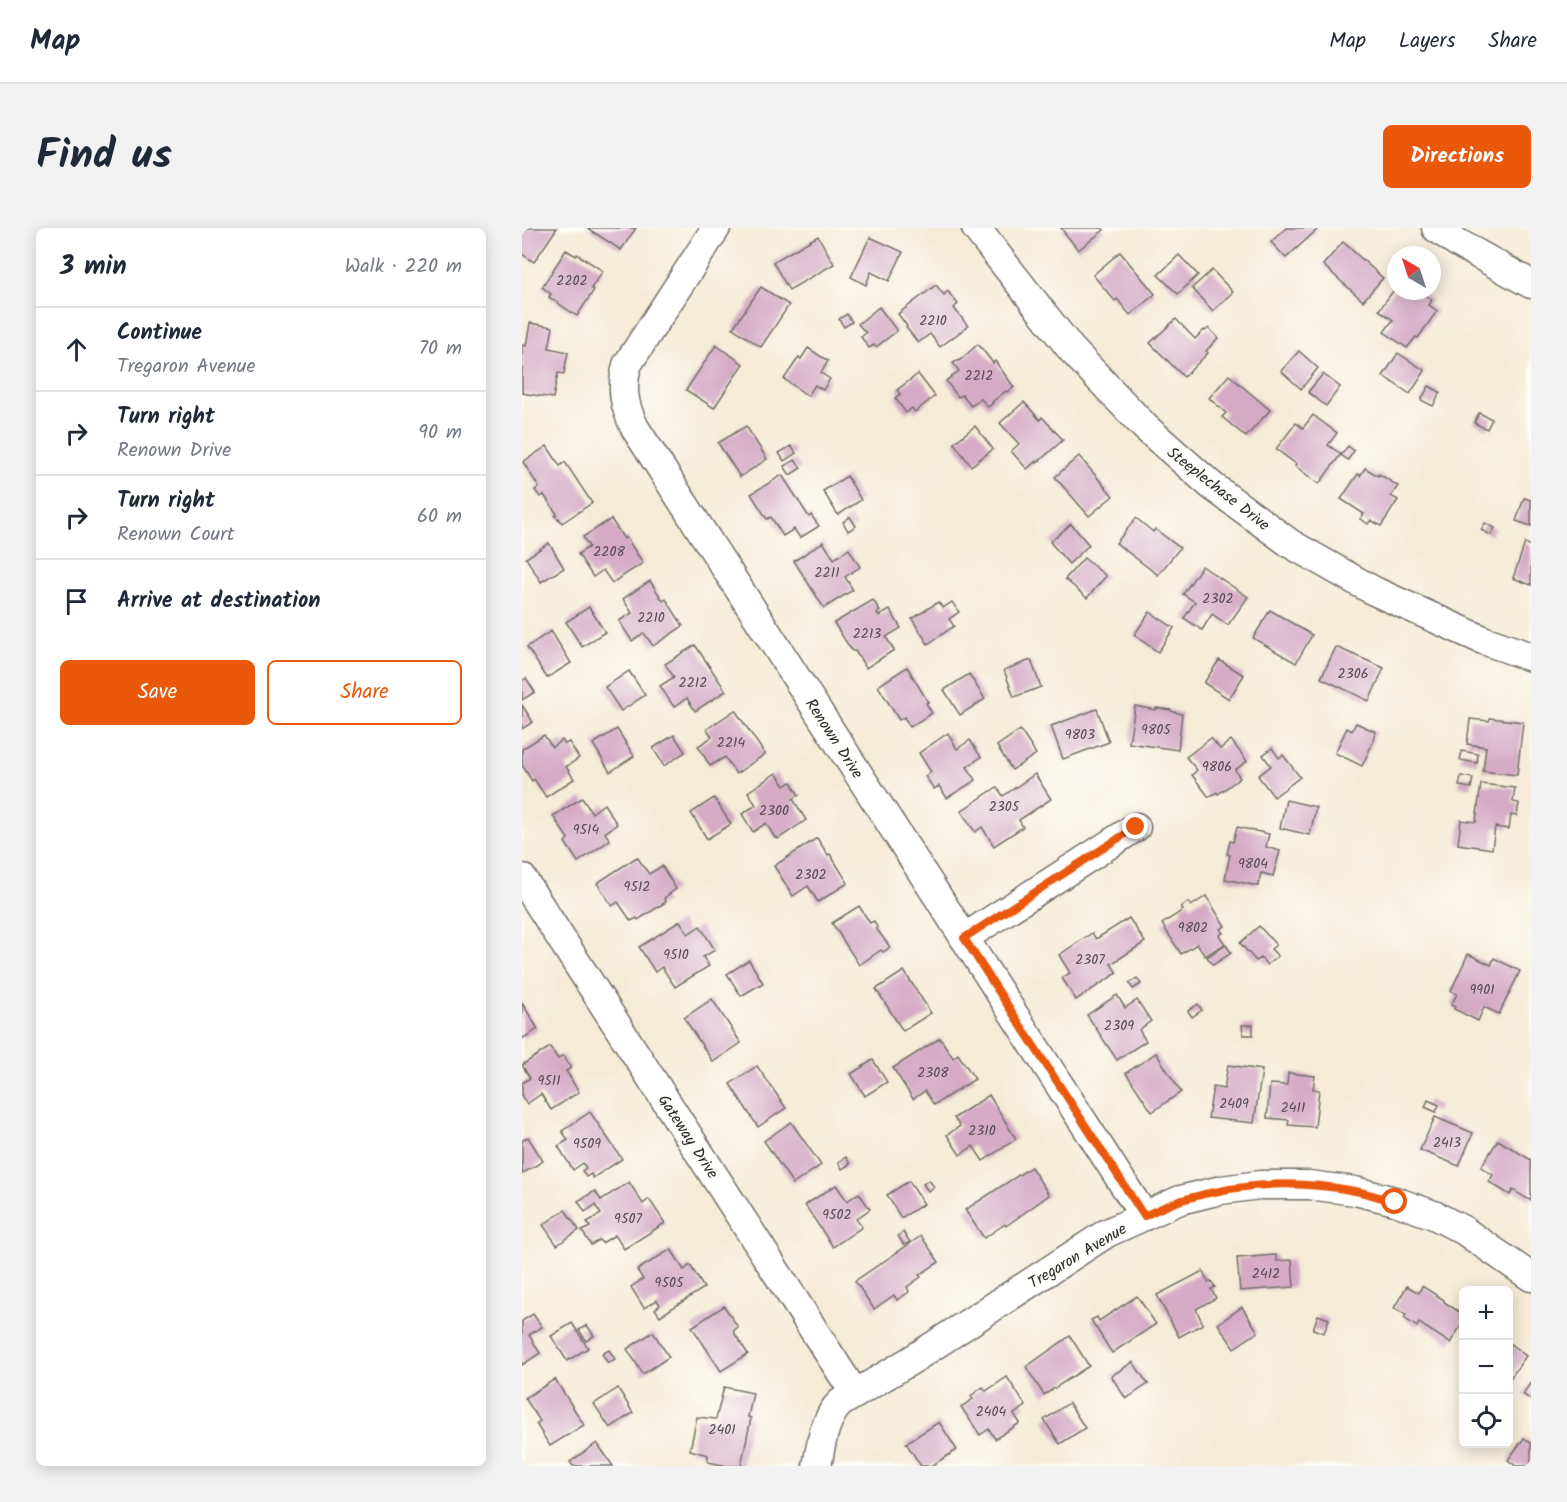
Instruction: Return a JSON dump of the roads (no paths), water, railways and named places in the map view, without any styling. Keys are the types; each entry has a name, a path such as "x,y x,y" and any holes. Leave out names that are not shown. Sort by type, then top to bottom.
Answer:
{"street":[{"name":"Renown Drive","path":"716,228 627,365 623,381 624,401 629,416 1144,1216"},
{"name":"Steeplechase Drive","path":"976,228 1071,349 1145,427 1212,486 1292,544 1374,591 1483,640 1531,657"},
{"path":"1436,228 1531,284"},
{"path":"964,938 1136,827"},
{"name":"Gateway Drive","path":"522,878 855,1394"},
{"name":"Tregaron Avenue","path":"817,1466 824,1432 834,1410 840,1403 910,1361 1107,1233 1180,1200 1221,1190 1260,1185 1309,1185 1355,1191 1434,1215 1463,1230 1531,1277"}]}
